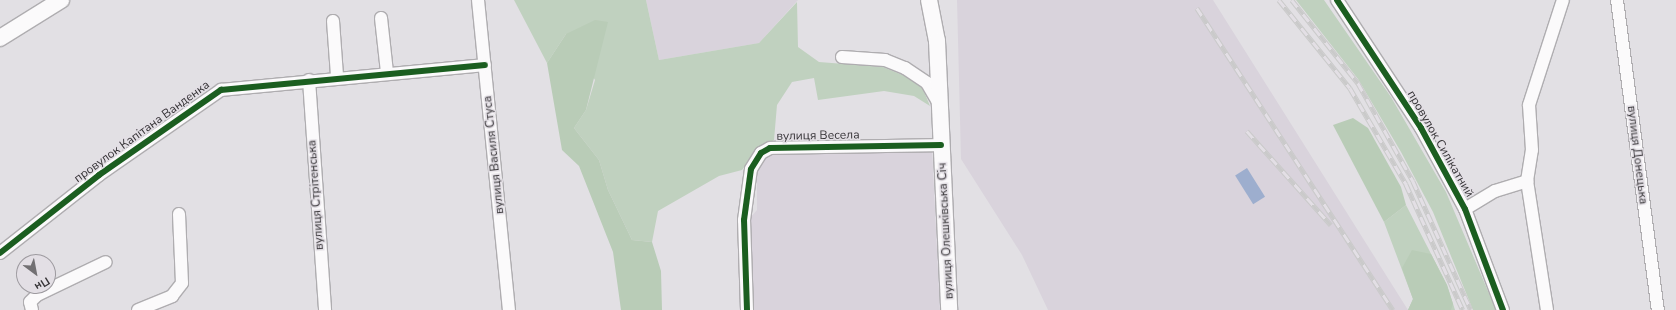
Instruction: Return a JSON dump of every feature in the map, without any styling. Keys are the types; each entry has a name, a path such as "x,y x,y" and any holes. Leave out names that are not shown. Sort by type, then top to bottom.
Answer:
{"street":[{"path":"0,38 61,0"},
{"name":"вулиця Василя Стуса","path":"478,0 509,310"},
{"name":"вулиця Олешківська Січ","path":"929,0 937,41 949,310"},
{"name":"провулок Силікатний","path":"1338,0 1420,128 1464,209 1503,310"},
{"path":"1547,310 1527,181 1532,150 1529,105 1563,0"},
{"name":"вулиця Донецька","path":"1617,0 1658,310"},
{"path":"381,18 387,72"},
{"path":"333,20 337,76"},
{"path":"842,57 885,60 906,68 928,83 939,105"},
{"name":"провулок Капітана Ванденка","path":"0,253 99,175 214,93 337,76 485,66"},
{"name":"вулиця Стрітенська","path":"309,80 325,310"},
{"name":"вулиця Весела","path":"747,310 744,220 751,169 761,153 770,148 941,145"},
{"path":"1464,209 1495,191 1527,181"},
{"path":"138,310 172,296 182,283 179,214"},
{"path":"32,310 30,302 37,295 106,262"}],"shaded area":[{"path":"646,0 798,0 759,43 659,60"},
{"path":"957,0 1213,0 1408,310 1048,310 1022,255 961,159"},
{"path":"932,149 940,310 750,310 746,249 750,218 757,210 757,164 775,151"}],"green space":[{"path":"514,0 646,0 659,60 759,43 797,2 798,47 819,62 883,67 920,82 930,106 914,96 884,91 818,100 814,78 792,82 777,105 774,140 760,147 742,170 719,176 658,211 652,242 632,240 608,190 599,160 574,128 586,110 595,80 566,34 547,63"},
{"path":"1296,0 1324,0 1391,97 1446,192 1496,310 1473,310 1433,212 1401,152 1358,79"},
{"path":"595,20 608,22 586,110 574,128 599,160 608,190 632,240 652,242 661,271 662,310 621,310 613,252 579,166 562,150 547,63 566,34"},
{"path":"1353,118 1368,128 1401,187 1406,205 1384,222 1333,125"},
{"path":"1406,205 1447,285 1455,310 1408,310 1413,299 1384,222"},
{"path":"1412,250 1431,254 1447,285 1453,304 1451,310 1408,310 1413,299 1402,268"}],"water":[{"path":"1247,168 1265,197 1253,204 1235,175"}],"railway":[{"path":"1279,0 1350,88 1406,184 1463,310"},
{"path":"1292,0 1358,83 1413,181 1471,310"},
{"path":"1197,8 1393,310"},
{"path":"1247,131 1331,225"}],"cycle path":[{"path":"1337,0 1421,128 1465,209 1503,310"},
{"path":"0,253 99,175 221,90 485,65"},
{"path":"747,310 744,220 751,169 761,153 770,148 941,145"}]}
